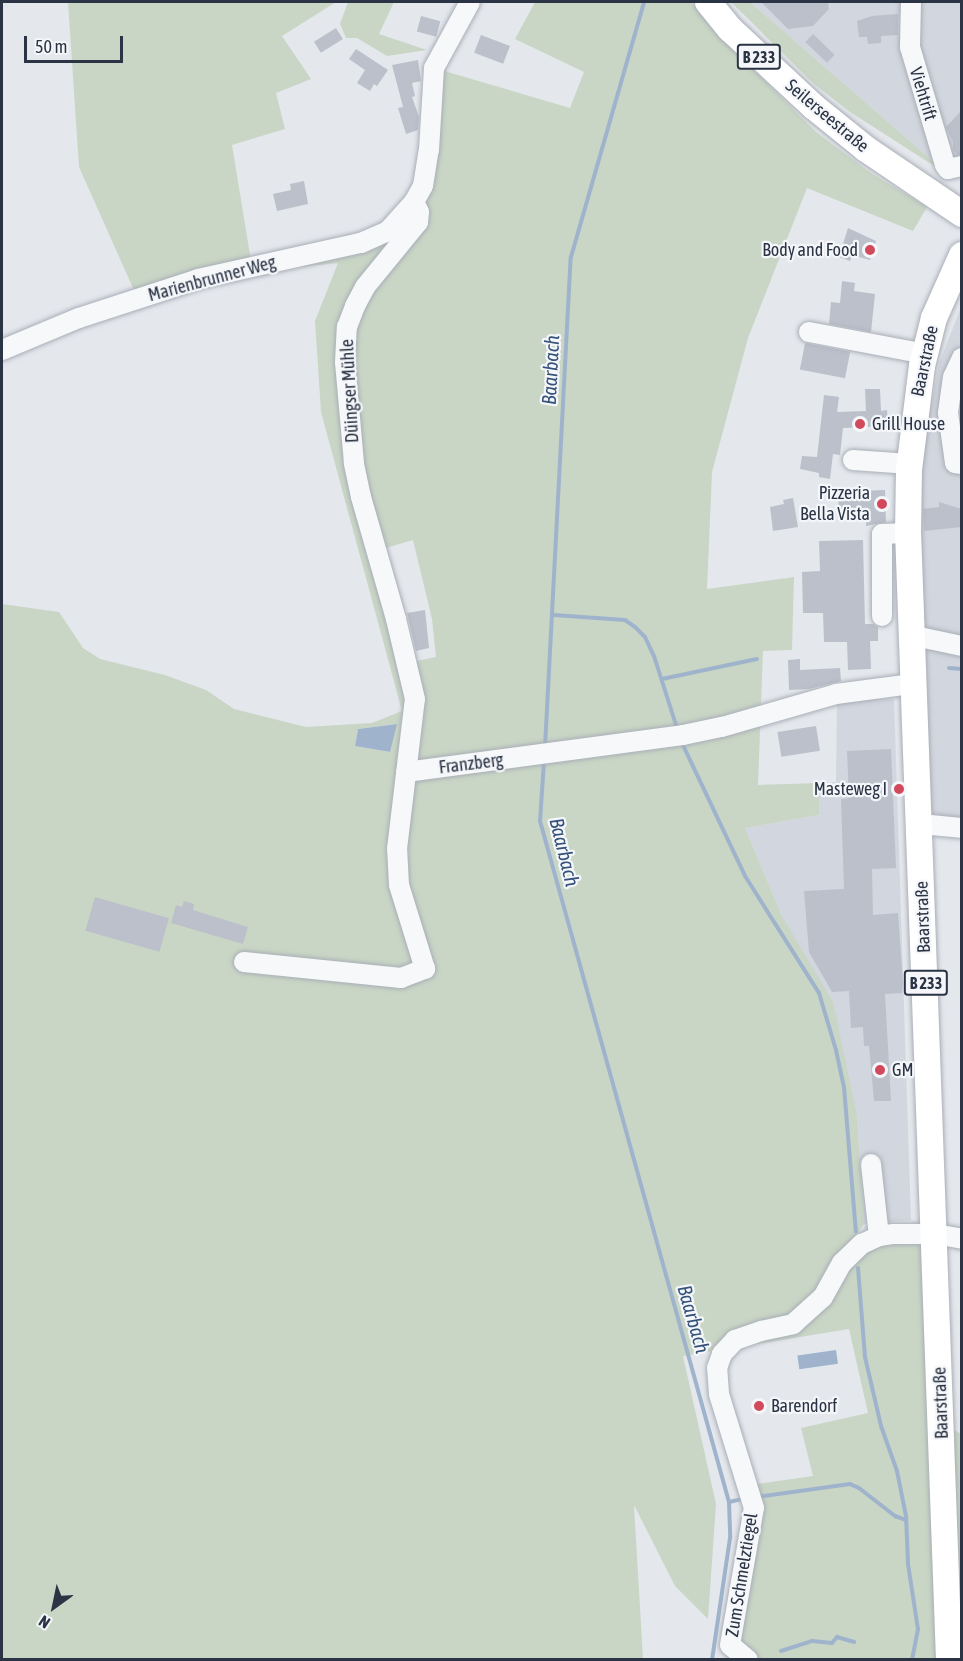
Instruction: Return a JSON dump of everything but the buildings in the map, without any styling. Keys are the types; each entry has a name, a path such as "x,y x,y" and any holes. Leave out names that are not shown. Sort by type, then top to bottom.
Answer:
{"main road":[{"name":"Seilerseestraße","path":"708,2 730,28 814,108 866,149 962,214"},
{"name":"Baarstraße","path":"950,1659 936,1234 910,635 908,533 910,464 925,354 934,318 962,255"}],"street":[{"name":"Düingser Mühle","path":"406,772 415,699 354,463 345,362 347,327 365,287 418,222 419,212 414,202 423,186 429,150 434,68 470,2"},
{"name":"Viehtrift","path":"911,2 910,47 945,165 948,169 962,166"},
{"name":"Marienbrunner Weg","path":"2,350 79,318 198,279 361,243 388,231 414,202"},
{"path":"809,332 925,354"},
{"path":"962,358 952,377 948,413 955,463 962,464"},
{"path":"853,460 910,464"},
{"path":"882,616 882,534 908,533"},
{"path":"910,635 962,646"},
{"name":"Franzberg","path":"406,772 677,735 722,727 836,694 912,684"},
{"path":"244,962 401,978 425,969 399,885 397,849 406,772"},
{"path":"920,824 962,828"},
{"path":"871,1164 879,1236 936,1234 962,1239"},
{"name":"Zum Schmelztiegel","path":"748,1659 730,1645 754,1508 720,1400 717,1368 723,1354 735,1340 793,1324 823,1297 842,1263 862,1244 879,1236"}],"shaded area":[{"path":"750,2 961,2 961,171 950,176"},
{"path":"961,307 961,820 930,817 917,561 920,467 939,364"},
{"path":"894,699 911,1220 864,1224 857,1115 782,916 745,828 819,815 820,783 836,782 837,700"}],"green space":[{"path":"68,2 336,2 282,36 311,79 276,93 285,129 232,145 252,267 137,297 79,167"},
{"path":"348,2 394,2 379,34 427,50 387,56 357,38 346,38 340,24"},
{"path":"535,2 691,2 747,63 816,132 871,173 927,207 913,231 807,188 748,338 712,472 707,589 794,577 792,650 763,651 758,785 820,783 819,815 745,828 782,916 833,1002 857,1115 864,1224 850,1244 924,1244 949,1427 961,1434 961,1659 734,1659 740,1647 761,1506 756,1484 813,1476 801,1428 868,1413 849,1329 683,1356 716,1504 708,1619 675,1586 634,1505 643,1659 2,1660 2,604 59,612 83,648 100,659 165,675 206,690 234,709 306,727 372,723 402,711 321,412 315,321 338,263 249,272 360,248 390,235 413,208 414,223 379,263 351,308 343,329 342,364 350,463 412,702 397,816 402,817 417,720 418,697 412,662 436,657 432,619 413,540 379,550 359,463 354,463 345,362 347,327 365,287 418,222 419,212 414,202 423,186 429,150 434,68 570,108 584,72 515,39","holes":["396,724 389,752 355,746 358,729"]},
{"path":"731,2 750,2 950,176 850,112 814,84"}],"water":[{"path":"397,724 390,752 355,746 358,729"},
{"path":"836,1350 838,1364 799,1369 797,1355"}],"waterway":[{"name":"Baarbach","path":"545,747 571,257 644,2"},
{"path":"554,615 625,620 635,627 645,637 654,656 678,731"},
{"path":"662,679 757,659"},
{"path":"949,668 962,669"},
{"path":"681,741 745,876 819,993 844,1087 856,1232"},
{"name":"Baarbach","path":"544,761 540,821 729,1502 730,1538 712,1660"},
{"path":"858,1268 865,1357 881,1426 897,1471 906,1516 908,1564 918,1629 912,1660"},
{"path":"757,1497 850,1484 859,1488 895,1516 906,1520"},
{"path":"729,1502 742,1499"},
{"path":"781,1651 812,1641 832,1643 837,1637 854,1642"}],"place":[{"name":"Body and Food","path":"870,250"},
{"name":"Grill House","path":"860,424"},
{"name":"Pizzeria Bella Vista","path":"882,504"},
{"name":"Masteweg I","path":"899,789"},
{"name":"GM","path":"880,1070"},
{"name":"Barendorf","path":"759,1406"}]}
